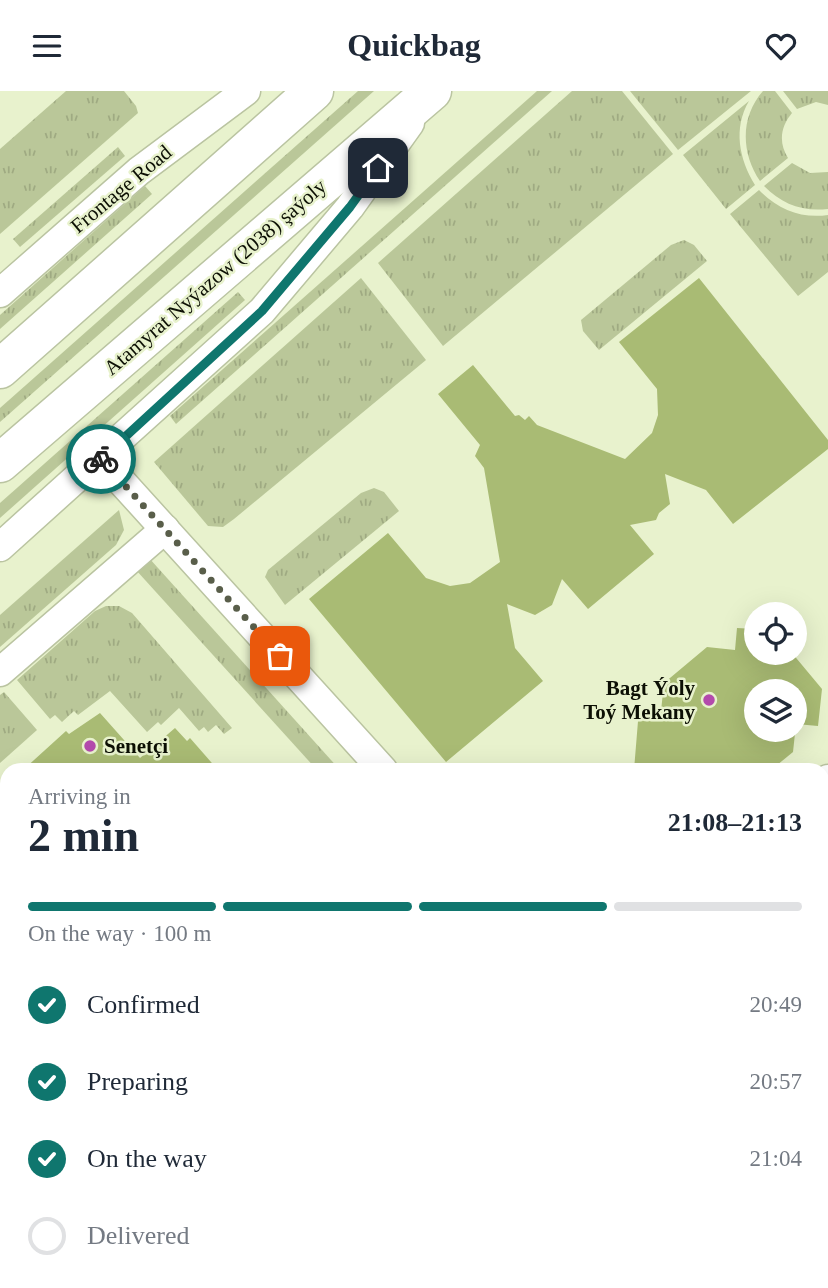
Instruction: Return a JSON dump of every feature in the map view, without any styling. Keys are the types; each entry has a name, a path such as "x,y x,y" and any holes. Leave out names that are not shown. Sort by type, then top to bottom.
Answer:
{"main road":[{"path":"0,369 314,91"},
{"name":"Atamyrat Nyýazow (2038) şaýoly","path":"0,463 432,91"}],"street":[{"name":"Frontage Road","path":"0,293 139,170 246,91"},
{"path":"0,547 101,459 262,311 350,207 432,91"},
{"path":"101,459 377,763"},
{"path":"0,672 165,529"}],"green space":[{"path":"66,91 124,91 138,113 0,234 0,149"},
{"path":"358,91 374,91 0,422 0,408"},
{"path":"537,91 552,91 176,424 170,416"},
{"path":"572,91 622,91 673,154 443,346 378,263"},
{"path":"630,91 751,91 678,150"},
{"path":"763,91 775,91 792,113 782,134 788,158 760,181 749,159 746,135 750,112"},
{"path":"783,91 828,91 828,105 816,102 797,109"},
{"path":"749,101 741,122 740,143 745,165 755,185 726,209 683,155"},
{"path":"118,147 125,156 20,247 13,239"},
{"path":"792,163 810,173 828,172 828,209 801,208 778,198 764,186"},
{"path":"145,186 152,194 0,329 0,315"},
{"path":"759,190 790,211 828,215 828,272 798,296 730,214"},
{"path":"684,240 694,245 707,261 599,350 583,331 581,320 671,245"},
{"path":"361,278 426,360 234,519 223,527 208,526 154,462"},
{"path":"238,292 245,300 0,518 0,503"},
{"path":"374,488 384,492 399,511 285,605 265,577 268,570 361,493"},
{"path":"119,510 124,530 116,545 0,647 0,615"},
{"path":"149,558 334,763 311,763 136,570"},
{"path":"106,606 119,606 132,613 232,728 224,734 216,725 208,732 204,727 199,731 179,708 161,725 158,722 147,732 110,691 78,715 74,711 62,722 55,715 50,719 17,680 95,611"},
{"path":"4,692 37,730 0,763 0,695"}],"building":[{"path":"699,278 828,440 828,449 733,524 706,490 665,474 670,504 659,513 656,520 630,525 654,554 588,609 562,579 552,605 535,615 507,604 515,648 543,681 446,762 309,599 388,533 426,578 450,586 470,583 500,562 484,468 475,456 480,445 438,394 473,365 515,416 519,415 525,420 529,416 537,425 625,459 652,433 658,415 657,389 619,342"},
{"name":"Bagt Ýoly Toý Mekany","path":"737,628 744,628 744,665 802,665 822,689 818,726 807,725 807,679 744,679 744,742 794,742 793,752 780,763 635,763 639,709 661,711 664,683 707,647 735,650"},
{"name":"Senetçi","path":"100,713 140,758 175,728 187,741 190,738 212,763 31,763 66,731 69,734"}],"way so far":[{"path":"101,459 280,656"}],"place":[{"name":"Bagt Ýoly Toý Mekany","path":"709,700"},
{"name":"Senetçi","path":"90,746"}],"route":[{"path":"101,459 262,311 350,207 378,168"}]}
